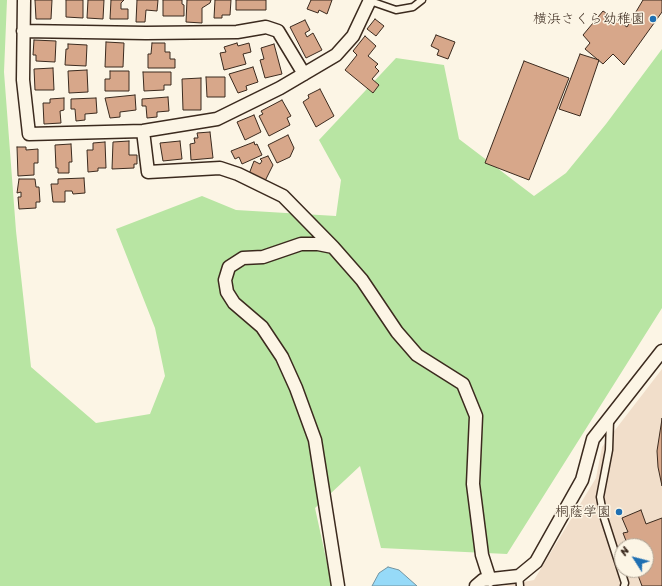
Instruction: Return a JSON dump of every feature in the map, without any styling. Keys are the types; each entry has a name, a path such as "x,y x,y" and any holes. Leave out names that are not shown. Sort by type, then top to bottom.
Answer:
{"street":[{"path":"24,0 23,80 29,134 143,131 217,119 304,74 336,55 353,36 370,1"},
{"path":"23,31 146,33 237,32 266,27 278,31 304,74"},
{"path":"143,131 148,172 220,168 238,174 283,196 333,246 362,280 397,332 417,355 463,384 476,416 473,484 482,555 490,580"},
{"path":"333,246 301,244 263,257 243,258 229,267 225,280 227,292 234,303 262,326 282,357 296,388 315,440 338,586"},
{"path":"476,586 483,580 519,581 536,562 582,480 593,439 662,351"}],"lane":[{"path":"370,1 396,10 413,8 422,0"},
{"path":"610,418 609,450 600,497 604,518 625,583 624,586"}],"shaded area":[{"name":"桐蔭学園","path":"662,369 662,586 502,586 534,580 596,478 602,447"}],"green space":[{"path":"0,0 7,0 4,72 16,231 31,367 96,423 150,414 165,376 155,328 116,229 202,196 236,210 336,216 341,180 319,140 396,58 444,65 459,139 534,196 566,173 606,124 662,49 662,308 507,554 381,548 360,466 315,508 332,586 0,586"}],"water":[{"path":"388,567 399,570 417,586 372,586 379,573"}],"building":[{"path":"35,0 52,0 51,19 36,19"},
{"path":"66,0 83,0 83,18 66,17"},
{"path":"88,0 104,0 103,19 87,18"},
{"path":"111,0 124,0 121,3 121,9 128,9 128,19 110,19"},
{"path":"137,0 158,0 157,11 146,10 145,22 136,22"},
{"path":"163,0 182,0 182,4 184,5 184,16 163,16"},
{"path":"187,0 211,0 210,3 202,8 202,23 186,22"},
{"path":"215,0 231,0 230,15 222,15 222,18 214,18"},
{"path":"236,0 266,0 266,10 236,10"},
{"path":"311,0 332,0 327,14 319,10 318,13 307,9"},
{"path":"643,0 662,0 662,12 624,65 613,54 603,64 585,49 590,43 583,35 603,11 627,27"},
{"path":"375,19 384,26 376,36 367,29"},
{"path":"305,20 310,30 305,33 307,37 313,33 322,50 306,58 290,27"},
{"path":"436,35 455,42 448,59 437,55 439,50 431,46"},
{"path":"365,36 376,46 368,56 378,64 375,67 379,71 372,79 379,85 373,93 345,70 357,55 353,51"},
{"path":"34,40 56,41 55,62 36,61 36,55 33,55"},
{"path":"106,42 124,43 123,67 105,67"},
{"path":"152,43 165,43 165,52 170,52 170,59 175,59 175,68 148,68 148,54 151,54"},
{"path":"237,43 238,46 249,43 251,52 243,54 246,64 224,70 220,53 226,52 224,47"},
{"path":"68,44 87,45 86,66 65,65 66,49 68,49"},
{"path":"274,44 282,74 265,78 260,60 264,59 261,48"},
{"path":"580,54 599,60 580,116 559,109"},
{"path":"524,61 569,78 529,180 485,163"},
{"path":"253,67 258,82 246,86 247,90 238,93 229,74"},
{"path":"53,68 54,90 35,90 34,69"},
{"path":"87,70 88,92 69,93 68,71"},
{"path":"110,71 129,71 129,91 105,91 105,79 110,79"},
{"path":"143,72 171,72 171,85 164,85 164,90 144,91"},
{"path":"206,77 225,77 225,97 207,97"},
{"path":"201,78 201,110 183,110 182,79"},
{"path":"320,89 334,116 316,127 303,102 309,98 308,95"},
{"path":"135,95 136,110 120,112 120,117 110,118 105,98"},
{"path":"168,97 169,111 157,112 157,117 147,118 146,106 142,106 142,99"},
{"path":"64,98 64,110 60,111 61,123 44,124 43,103 50,103 50,99"},
{"path":"96,98 97,113 85,114 85,120 76,121 75,109 71,109 71,99"},
{"path":"282,100 291,116 287,118 290,125 269,136 259,116 263,114 261,111"},
{"path":"254,115 261,132 245,140 237,122"},
{"path":"210,132 213,158 191,160 190,144 195,143 194,138 198,138 197,133"},
{"path":"288,135 294,148 290,157 277,163 268,145"},
{"path":"129,141 129,155 137,155 137,164 134,164 134,168 112,169 113,142"},
{"path":"180,141 182,159 163,161 160,143"},
{"path":"105,142 106,168 98,168 98,171 88,172 87,150 93,150 93,143"},
{"path":"254,142 255,145 257,144 262,155 242,164 239,157 235,159 231,151"},
{"path":"71,144 72,162 69,162 69,173 58,173 58,168 56,168 55,145"},
{"path":"17,147 26,147 26,150 38,149 38,163 34,163 34,175 18,176"},
{"path":"268,156 273,165 265,181 249,174 254,161 260,164 262,161 260,159"},
{"path":"84,178 85,193 73,194 72,191 65,191 65,202 53,202 51,184 58,184 58,179"},
{"path":"19,179 35,179 36,187 39,187 40,202 36,202 36,208 19,209 18,197 21,197 21,192 17,193"},
{"path":"662,419 662,486 658,467 657,451"},
{"path":"641,510 646,524 662,518 662,586 642,586 639,578 654,578 654,538 625,538 623,533 628,532 622,518"}],"place":[{"name":"横浜さくら幼稚園","path":"653,19"},
{"name":"桐蔭学園","path":"619,512"}]}
